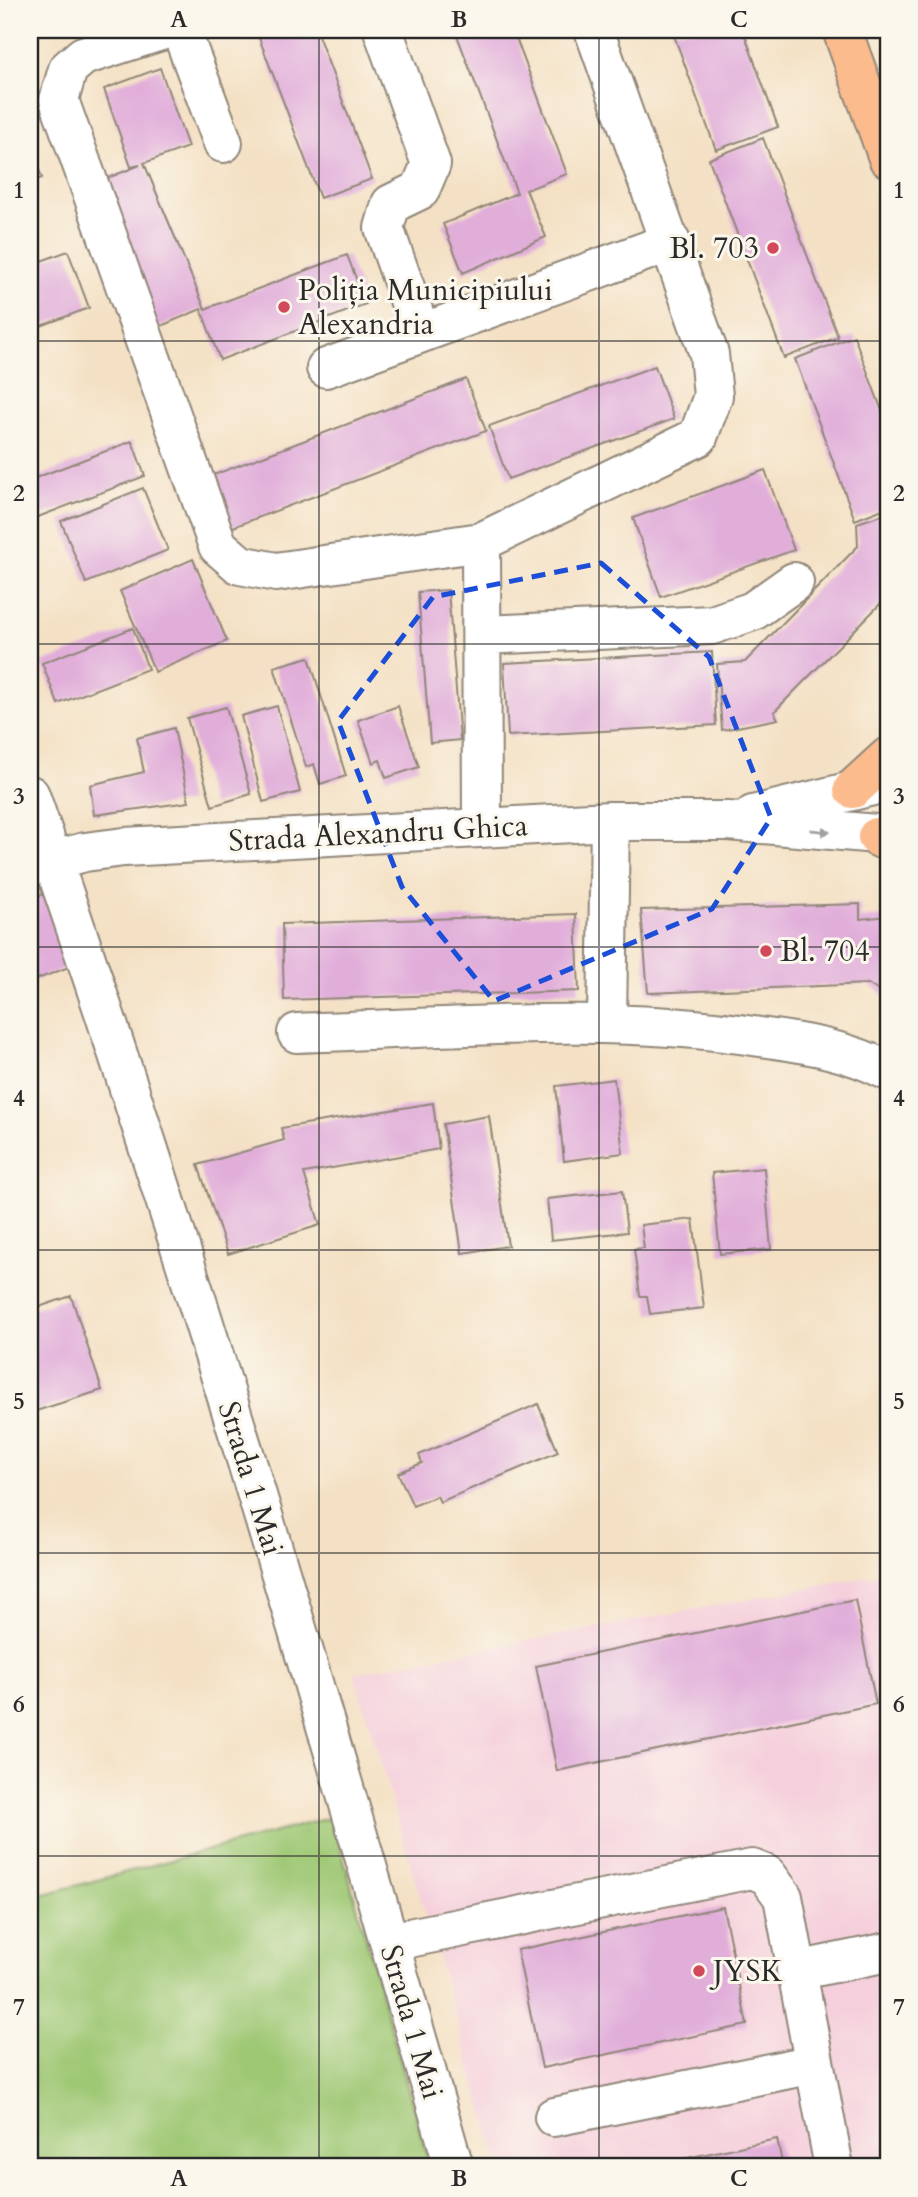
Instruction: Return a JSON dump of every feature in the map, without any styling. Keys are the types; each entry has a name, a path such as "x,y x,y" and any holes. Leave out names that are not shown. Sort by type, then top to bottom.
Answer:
{"main road":[{"path":"842,30 888,158"},
{"path":"871,786 888,757"}],"street":[{"path":"164,30 82,56 68,69 60,100 218,546 240,565 275,572 481,542 698,438 713,396 709,354 594,30"},
{"path":"181,30 223,143"},
{"path":"383,30 431,164 420,190 391,204 384,228 421,333"},
{"path":"326,368 671,242"},
{"path":"481,542 482,827"},
{"path":"482,635 712,625 753,611 794,582"},
{"name":"Strada Alexandru Ghica","path":"728,821 871,786"},
{"name":"Strada 1 Mai","path":"30,795 41,863 156,1171 389,1942 454,2167"},
{"path":"607,1022 610,821"},
{"name":"Strada Alexandru Ghica","path":"41,863 124,848 610,821 728,821 885,838"},
{"path":"297,1033 607,1022 718,1030 820,1046 868,1060 888,1071"},
{"path":"389,1942 752,1869 767,1875 783,1896 834,2167"},
{"path":"796,1971 888,1952"},
{"path":"554,2117 814,2064"}],"highlighted area":[{"path":"601,563 709,657 771,818 712,909 494,1001 402,887 338,721 433,597"}],"shaded area":[{"path":"888,1573 888,2167 500,2167 354,1673"}],"green space":[{"path":"332,1817 430,2167 30,2167 30,1898"}],"building":[{"path":"256,30 316,30 372,179 320,198"},
{"path":"455,30 513,30 567,174 526,190 546,237 463,273 443,224 517,193"},
{"path":"672,30 743,30 778,127 716,150"},
{"path":"160,68 188,147 144,163 205,309 347,255 366,304 220,360 201,309 154,329 93,184 140,165 131,167 104,89"},
{"name":"Bl. 703","path":"763,138 838,337 784,358 709,159"},
{"path":"30,146 42,178 30,182"},
{"path":"68,251 89,308 30,330 30,265"},
{"path":"854,336 888,427 888,507 855,520 795,359"},
{"path":"655,366 674,419 508,479 489,426"},
{"path":"466,379 486,431 228,529 208,477"},
{"path":"132,441 145,476 30,520 30,480"},
{"path":"765,470 794,550 661,597 633,518"},
{"path":"143,488 168,550 86,583 61,521"},
{"path":"888,513 888,596 774,712 778,719 722,730 717,664 745,662 858,546 857,523"},
{"path":"193,559 227,641 155,672 120,591"},
{"path":"448,590 460,740 430,743 418,592"},
{"path":"133,628 148,669 58,704 42,663"},
{"path":"712,652 716,725 508,736 504,663"},
{"path":"309,657 346,776 320,784 314,764 306,767 274,667"},
{"path":"277,706 300,792 263,802 241,716"},
{"path":"398,706 419,767 386,778 380,760 373,763 358,720"},
{"path":"226,707 251,794 212,806 187,718"},
{"path":"174,728 189,802 94,815 90,785 144,772 137,738"},
{"path":"43,894 69,967 30,982 30,899"},
{"name":"Bl. 704","path":"860,904 860,919 888,916 888,997 868,984 648,993 641,910"},
{"path":"576,914 579,991 284,1000 282,924"},
{"path":"614,1079 623,1153 564,1161 556,1086"},
{"path":"433,1103 439,1149 304,1173 320,1225 228,1254 198,1165 284,1140 281,1128"},
{"path":"489,1116 508,1246 462,1253 443,1124"},
{"path":"764,1168 771,1249 720,1254 712,1173"},
{"path":"622,1191 627,1232 551,1240 547,1199"},
{"path":"693,1219 704,1308 650,1314 647,1296 640,1296 634,1249 644,1248 641,1225"},
{"path":"71,1296 102,1390 36,1411 30,1391 30,1310"},
{"path":"538,1404 558,1452 440,1502 437,1496 413,1506 398,1473 422,1463 419,1455"},
{"path":"855,1600 876,1704 557,1771 536,1666"},
{"path":"723,1907 747,2025 542,2068 517,1950"},
{"path":"777,2139 783,2167 649,2167 649,2166"}],"place":[{"name":"Bl. 703","path":"773,248"},
{"name":"Poliția Municipiului Alexandria","path":"284,307"},
{"name":"Bl. 704","path":"766,951"},
{"name":"JYSK","path":"699,1971"}]}
